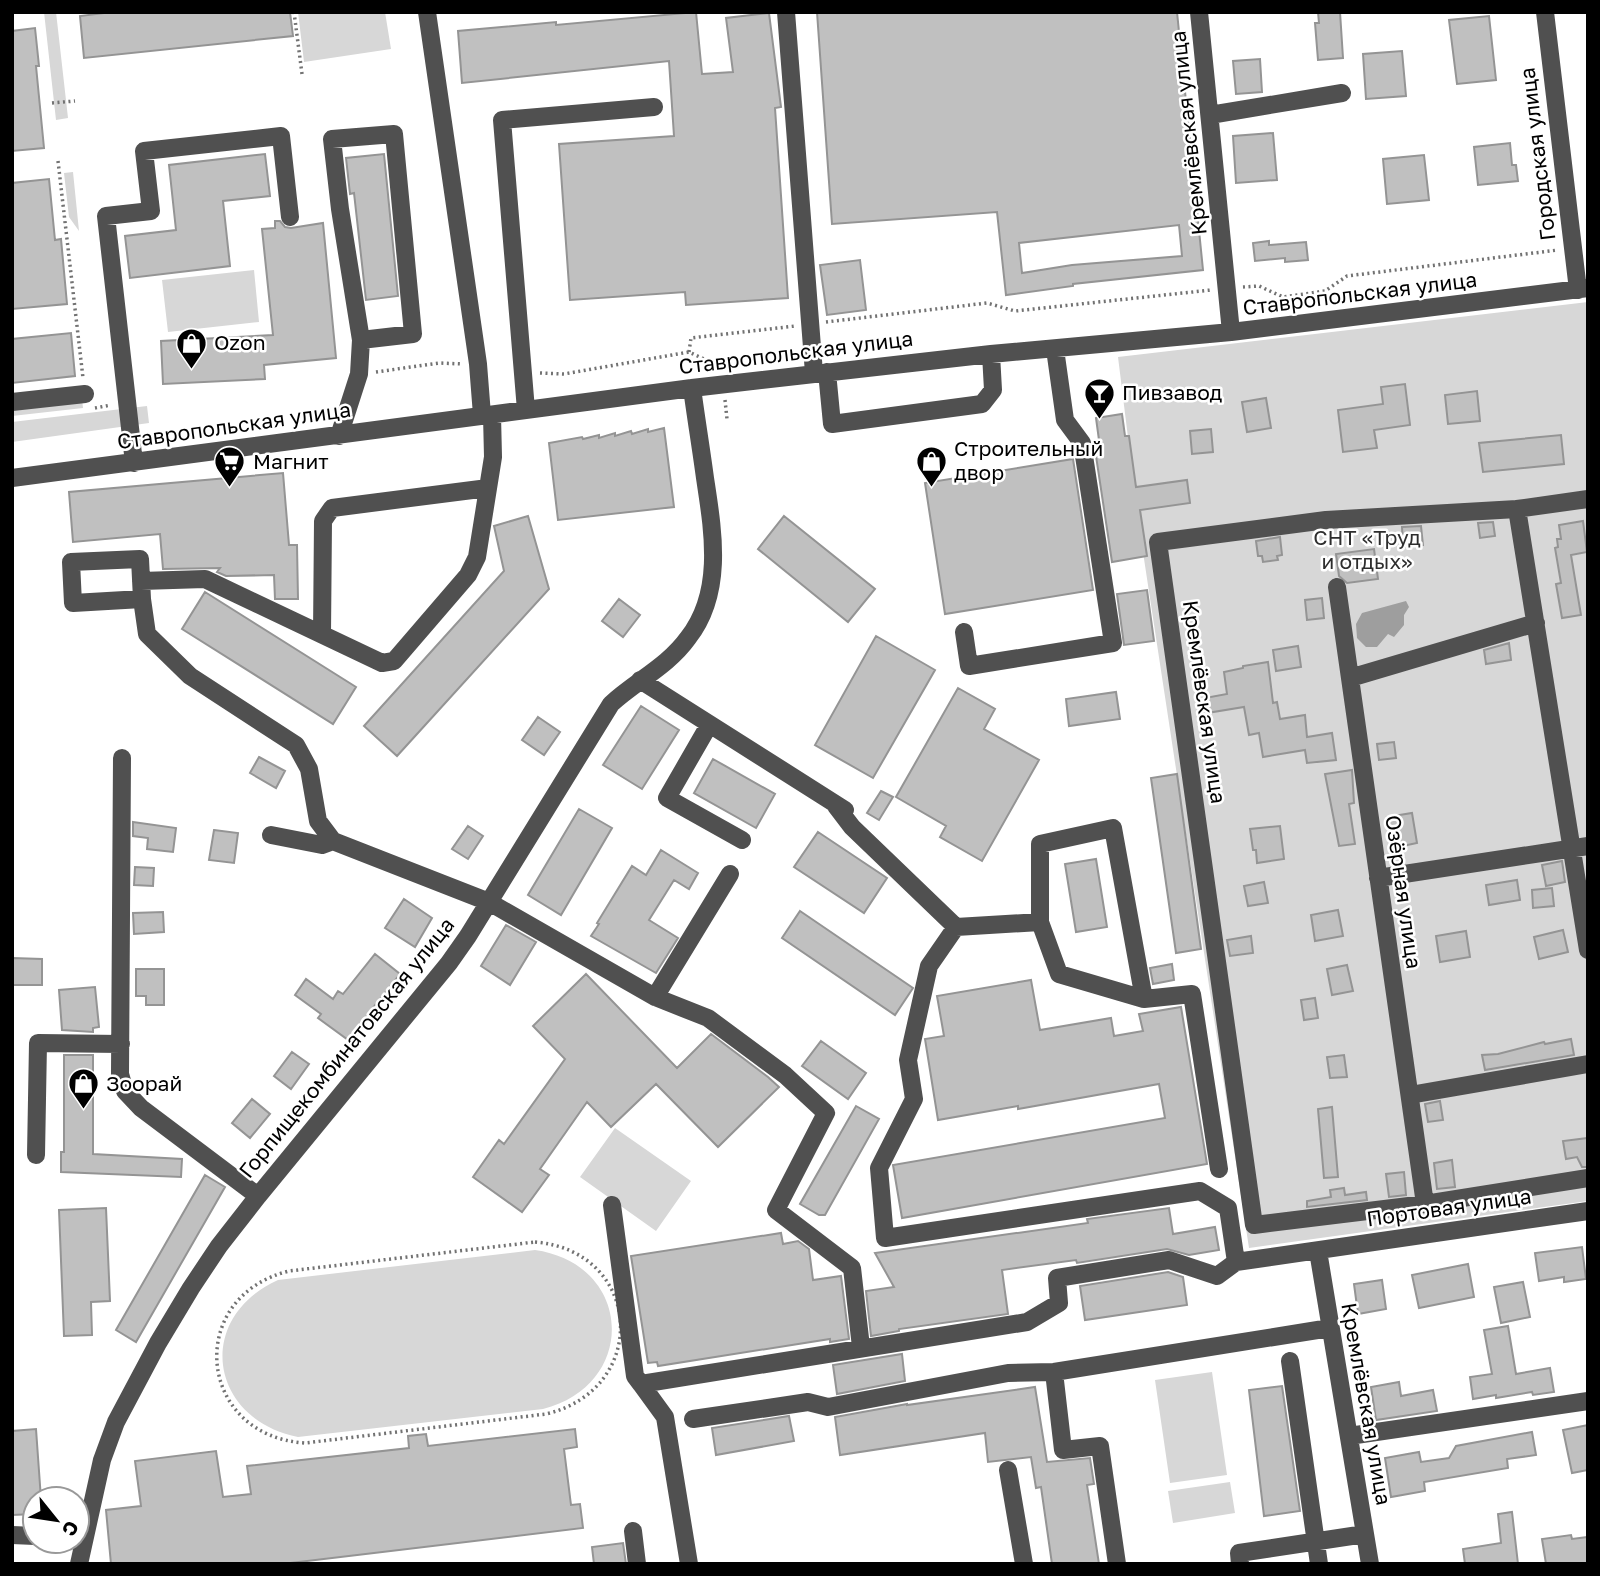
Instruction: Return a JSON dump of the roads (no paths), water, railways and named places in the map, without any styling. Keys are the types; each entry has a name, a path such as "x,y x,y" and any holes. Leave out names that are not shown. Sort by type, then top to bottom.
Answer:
{"street":[{"path":"141,581 205,579 382,663 394,661 468,575 477,557 493,457 427,12"},
{"path":"786,12 810,324 832,424 982,404 993,390 991,354"},
{"name":"Кремлёвская улица","path":"1199,12 1231,332"},
{"name":"Городская улица","path":"1545,12 1572,248 1583,289"},
{"path":"1210,115 1342,93"},
{"path":"526,410 502,120 654,107"},
{"path":"339,436 359,374 361,340 332,139 394,134 413,334 361,340"},
{"path":"134,463 106,216 151,211 144,151 281,136 290,217"},
{"name":"Ставропольская улица","path":"12,478 692,388 991,354 1231,332 1583,289"},
{"path":"964,632 970,666 1113,643 1082,443 1065,421 1055,349"},
{"name":"Горпищекомбинатовская улица","path":"91,1501 116,1422 158,1343 219,1246 449,963 611,704 661,666 688,639 706,604 712,579 714,535 692,388"},
{"path":"12,402 85,394"},
{"path":"322,635 323,521 332,508 488,488"},
{"path":"1588,499 1517,509 1536,623 1581,847 1588,950"},
{"name":"Кремлёвская улица","path":"1425,1204 1254,1225 1158,542 1326,520 1517,509"},
{"path":"142,600 73,603 71,562 140,559 147,634 190,676 296,746 309,769 318,821 332,841 489,902 655,997 708,1018 786,1075 826,1113 776,1210 852,1268 862,1347 640,1384"},
{"name":"Озёрная улица","path":"1337,587 1425,1204"},
{"path":"1350,678 1536,623"},
{"path":"640,680 863,821"},
{"path":"709,725 667,798 742,840"},
{"path":"122,758 120,1074 125,1091 133,1101 258,1196"},
{"path":"836,806 852,827 956,928 1040,922"},
{"path":"1144,999 1113,828 1040,844 1040,922 1059,974 1144,999 1192,993 1219,1169"},
{"path":"271,835 322,845 332,841"},
{"path":"1378,878 1581,847"},
{"path":"655,997 730,874"},
{"path":"956,928 929,966 908,1060 914,1099 879,1168 885,1238 1200,1191 1228,1208 1236,1262"},
{"path":"36,1155 38,1043 121,1044"},
{"path":"1409,1096 1588,1064"},
{"path":"1425,1204 1588,1178"},
{"path":"612,1205 635,1376 666,1418 690,1564"},
{"name":"Портовая улица","path":"862,1347 1027,1322 1059,1303 1057,1278 1169,1260 1217,1276 1236,1262 1588,1211"},
{"name":"Кремлёвская улица","path":"1318,1251 1370,1564"},
{"path":"693,1419 808,1402 828,1407 1008,1373 1054,1372 1330,1328"},
{"path":"1290,1361 1319,1564"},
{"path":"1054,1372 1063,1450 1100,1446 1117,1564"},
{"path":"1349,1436 1588,1401"},
{"path":"1008,1470 1024,1564"},
{"path":"633,1531 637,1564"},
{"path":"1240,1564 1239,1553 1365,1534"}],"place":[{"name":"Ozon","path":"191,370"},
{"name":"Пивзавод","path":"1099,420"},
{"name":"Строительный двор","path":"931,488"},
{"name":"Магнит","path":"230,489"},
{"name":"Зоорай","path":"83,1111"}],"park label":[{"name":"СНТ «Труд и отдых»","path":"1367,550"}]}
